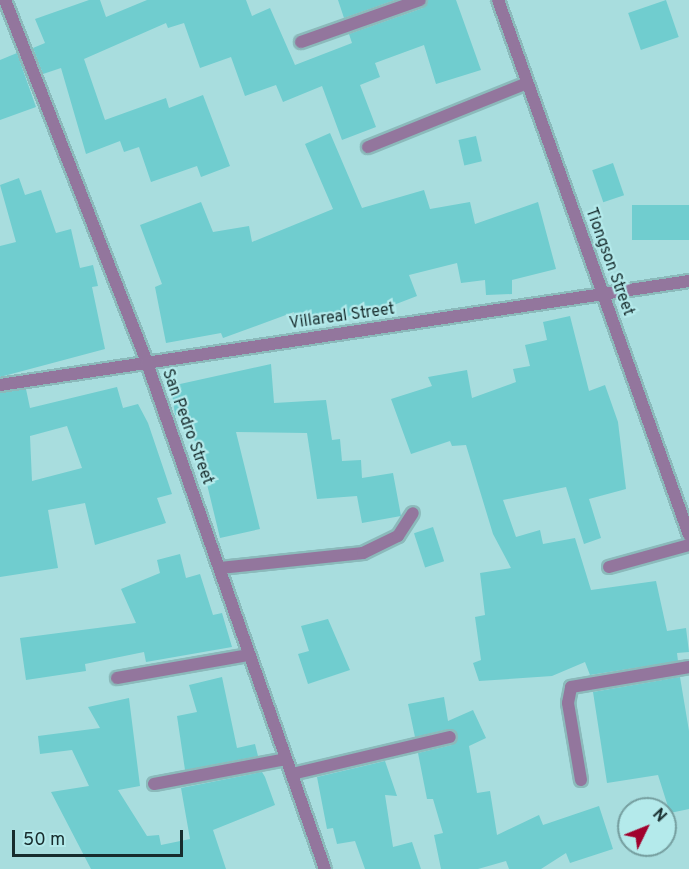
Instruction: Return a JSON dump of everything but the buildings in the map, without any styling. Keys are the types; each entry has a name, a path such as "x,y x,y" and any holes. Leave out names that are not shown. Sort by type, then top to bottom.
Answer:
{"street":[{"name":"San Pedro Street","path":"5,0 147,363 325,869"},
{"path":"301,42 420,0"},
{"name":"Tiongson Street","path":"498,0 689,535"},
{"path":"368,147 527,83"},
{"name":"Villareal Street","path":"0,385 603,296 689,281"},
{"path":"220,568 363,553 392,541 413,513"},
{"path":"609,567 689,545"},
{"path":"117,678 249,655"},
{"path":"581,780 568,703 571,687 689,667"},
{"path":"292,774 450,737"},
{"path":"154,784 286,759"}]}
